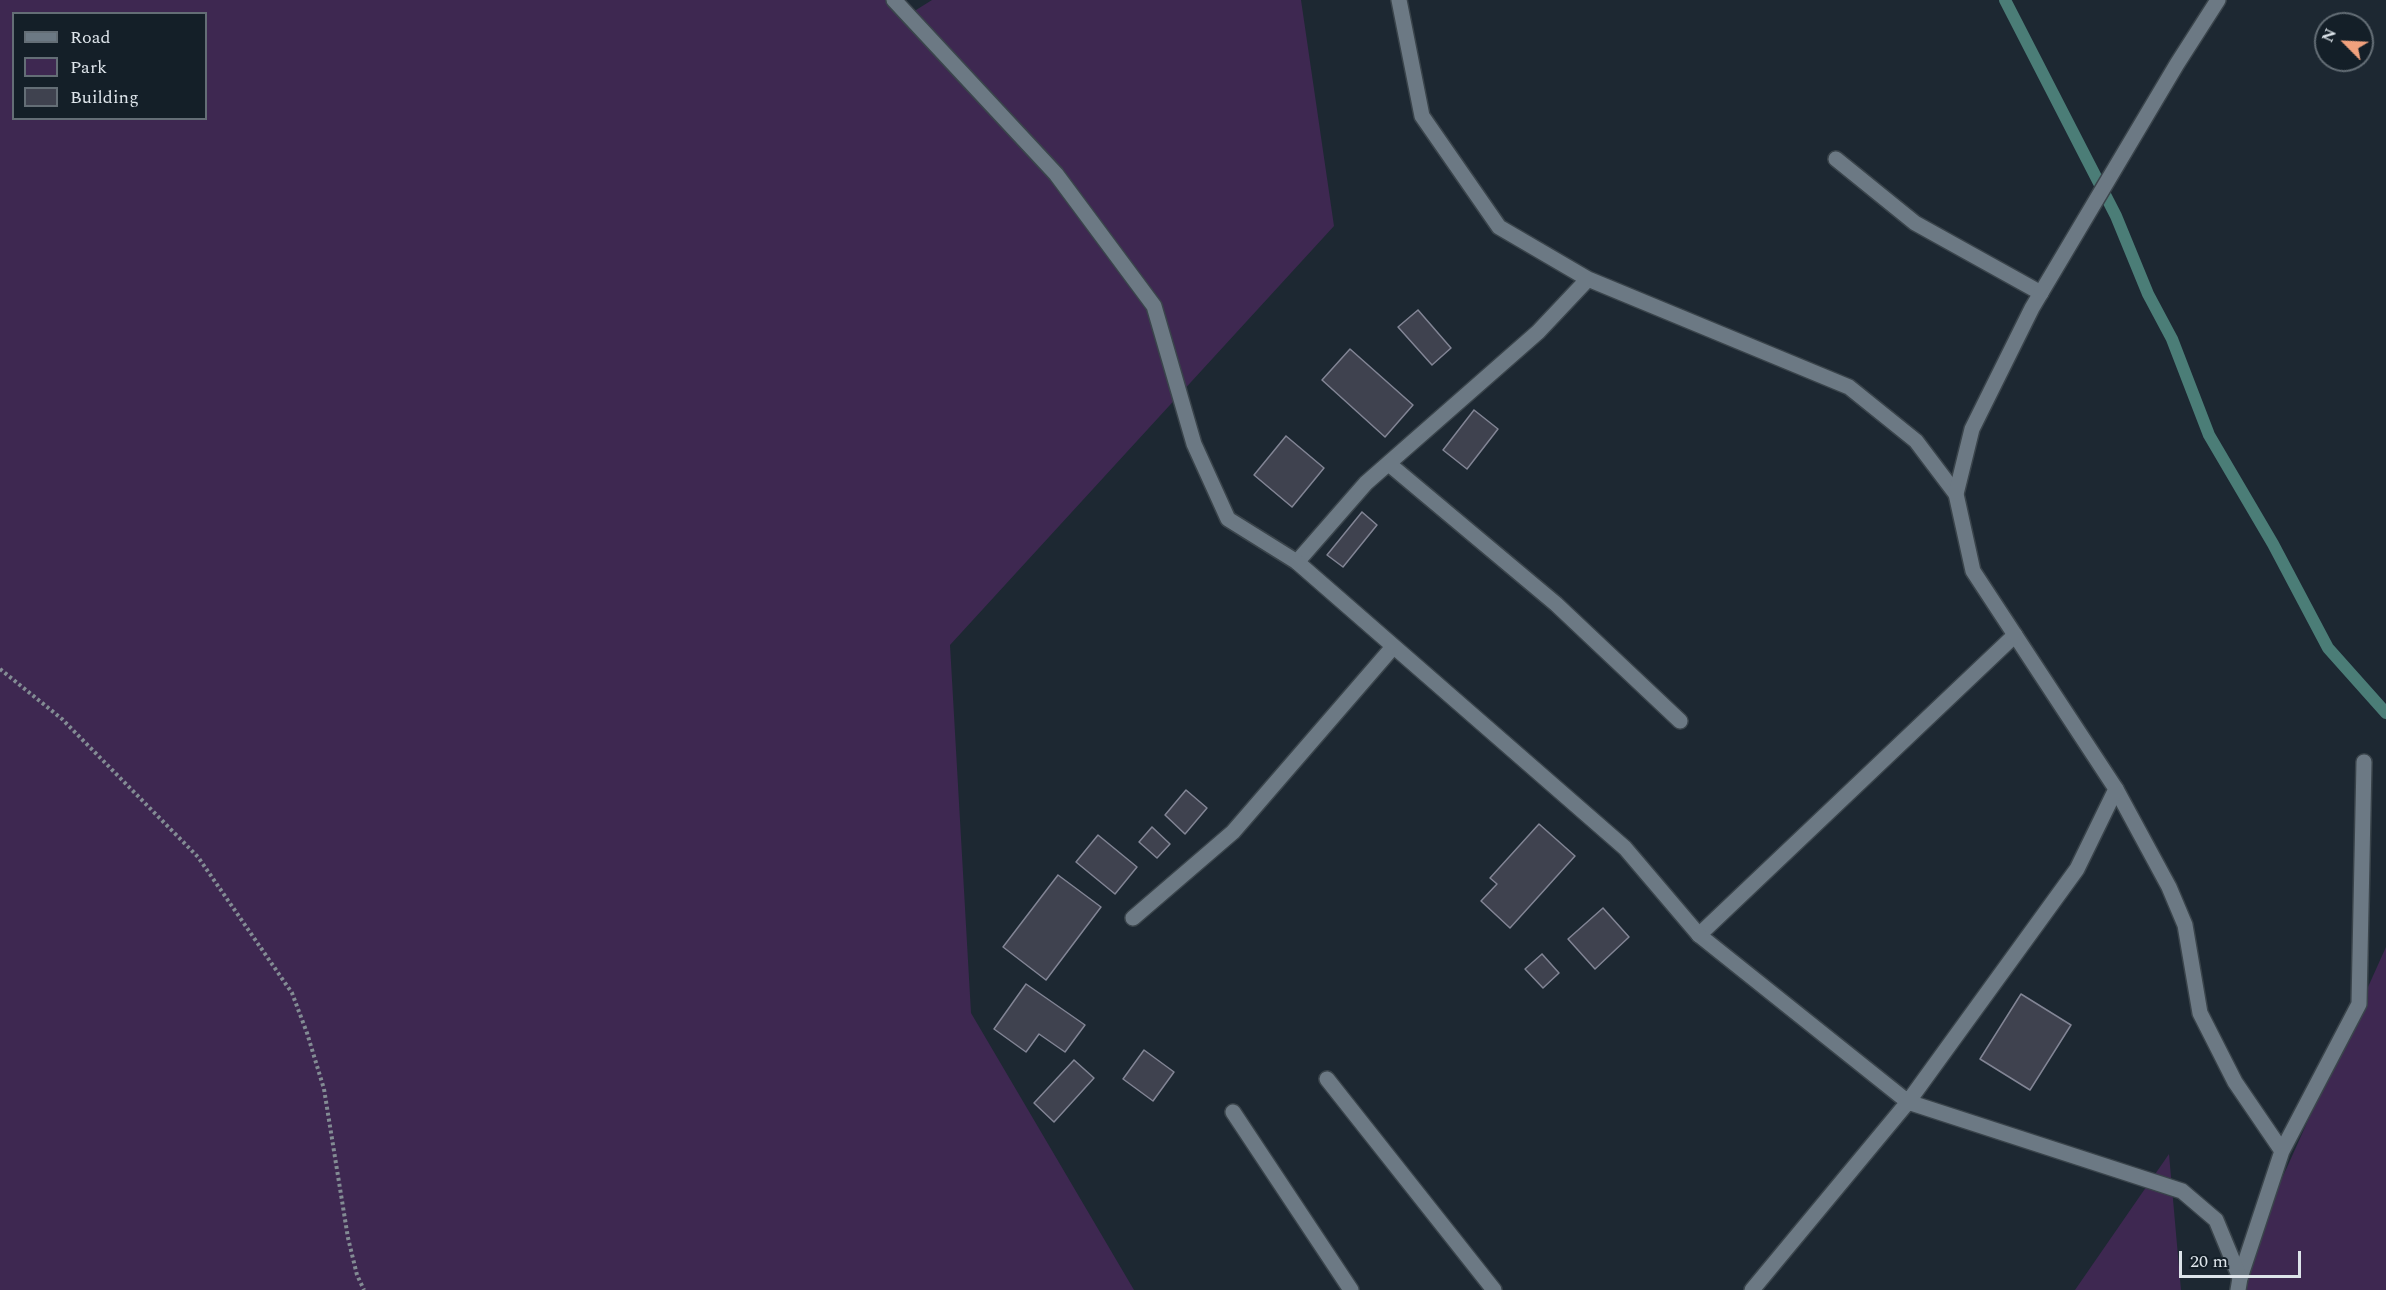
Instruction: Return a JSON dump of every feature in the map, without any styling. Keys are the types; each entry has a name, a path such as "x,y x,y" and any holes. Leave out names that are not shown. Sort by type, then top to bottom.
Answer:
{"street":[{"path":"894,0 1056,174 1154,306 1194,444 1228,519 1297,562 1625,848 1699,934 1908,1102 2182,1191 2216,1220 2239,1284"},
{"path":"1399,0 1422,116 1499,227 1588,279 1849,387 1916,441 1956,494 1973,571 2116,789 2169,887 2185,925 2200,1013 2235,1082 2282,1151"},
{"path":"1956,494 1972,429 2042,293 2177,64 2218,0"},
{"path":"1836,159 1916,223 2042,293"},
{"path":"1297,562 1366,483 1538,332 1588,279"},
{"path":"1389,464 1556,604 1680,721"},
{"path":"1699,934 2015,635"},
{"path":"1133,918 1233,832 1393,647"},
{"path":"2239,1284 2282,1151 2359,1004 2364,762"},
{"path":"1752,1290 1908,1102 2077,869 2116,789"},
{"path":"1327,1079 1494,1290"},
{"path":"1233,1112 1351,1290"}],"path":[{"path":"0,669 62,719 198,857 292,993 308,1033 324,1089 348,1238 357,1275 364,1290"}],"green space":[{"path":"0,0 893,0 908,15 932,0 1301,0 1334,226 950,645 971,1013 1134,1290 0,1290"},
{"path":"2386,947 2386,1290 2244,1290 2248,1254"},
{"path":"2169,1154 2181,1290 2075,1290"}],"building":[{"path":"1418,310 1451,348 1432,365 1398,327"},
{"path":"1350,349 1413,405 1385,437 1322,380"},
{"path":"1474,410 1498,429 1467,469 1443,450"},
{"path":"1286,436 1324,468 1292,507 1254,475"},
{"path":"1362,512 1377,525 1343,567 1327,555"},
{"path":"1186,790 1207,808 1185,834 1165,815"},
{"path":"1539,824 1575,856 1510,928 1481,901 1497,884 1490,878"},
{"path":"1152,827 1170,844 1157,858 1139,842"},
{"path":"1098,835 1137,867 1115,894 1076,862"},
{"path":"1058,875 1101,907 1046,980 1003,947"},
{"path":"1603,908 1629,937 1595,969 1568,939"},
{"path":"1542,954 1559,973 1543,988 1525,969"},
{"path":"1026,984 1085,1025 1065,1052 1039,1034 1026,1052 994,1029"},
{"path":"2021,994 2071,1025 2030,1090 1980,1059"},
{"path":"1144,1050 1174,1072 1153,1101 1123,1079"},
{"path":"1074,1060 1094,1078 1054,1122 1034,1103"}],"waterway":[{"path":"2005,0 2116,216 2148,294 2172,339 2209,435 2273,544 2328,648 2386,713"}]}
